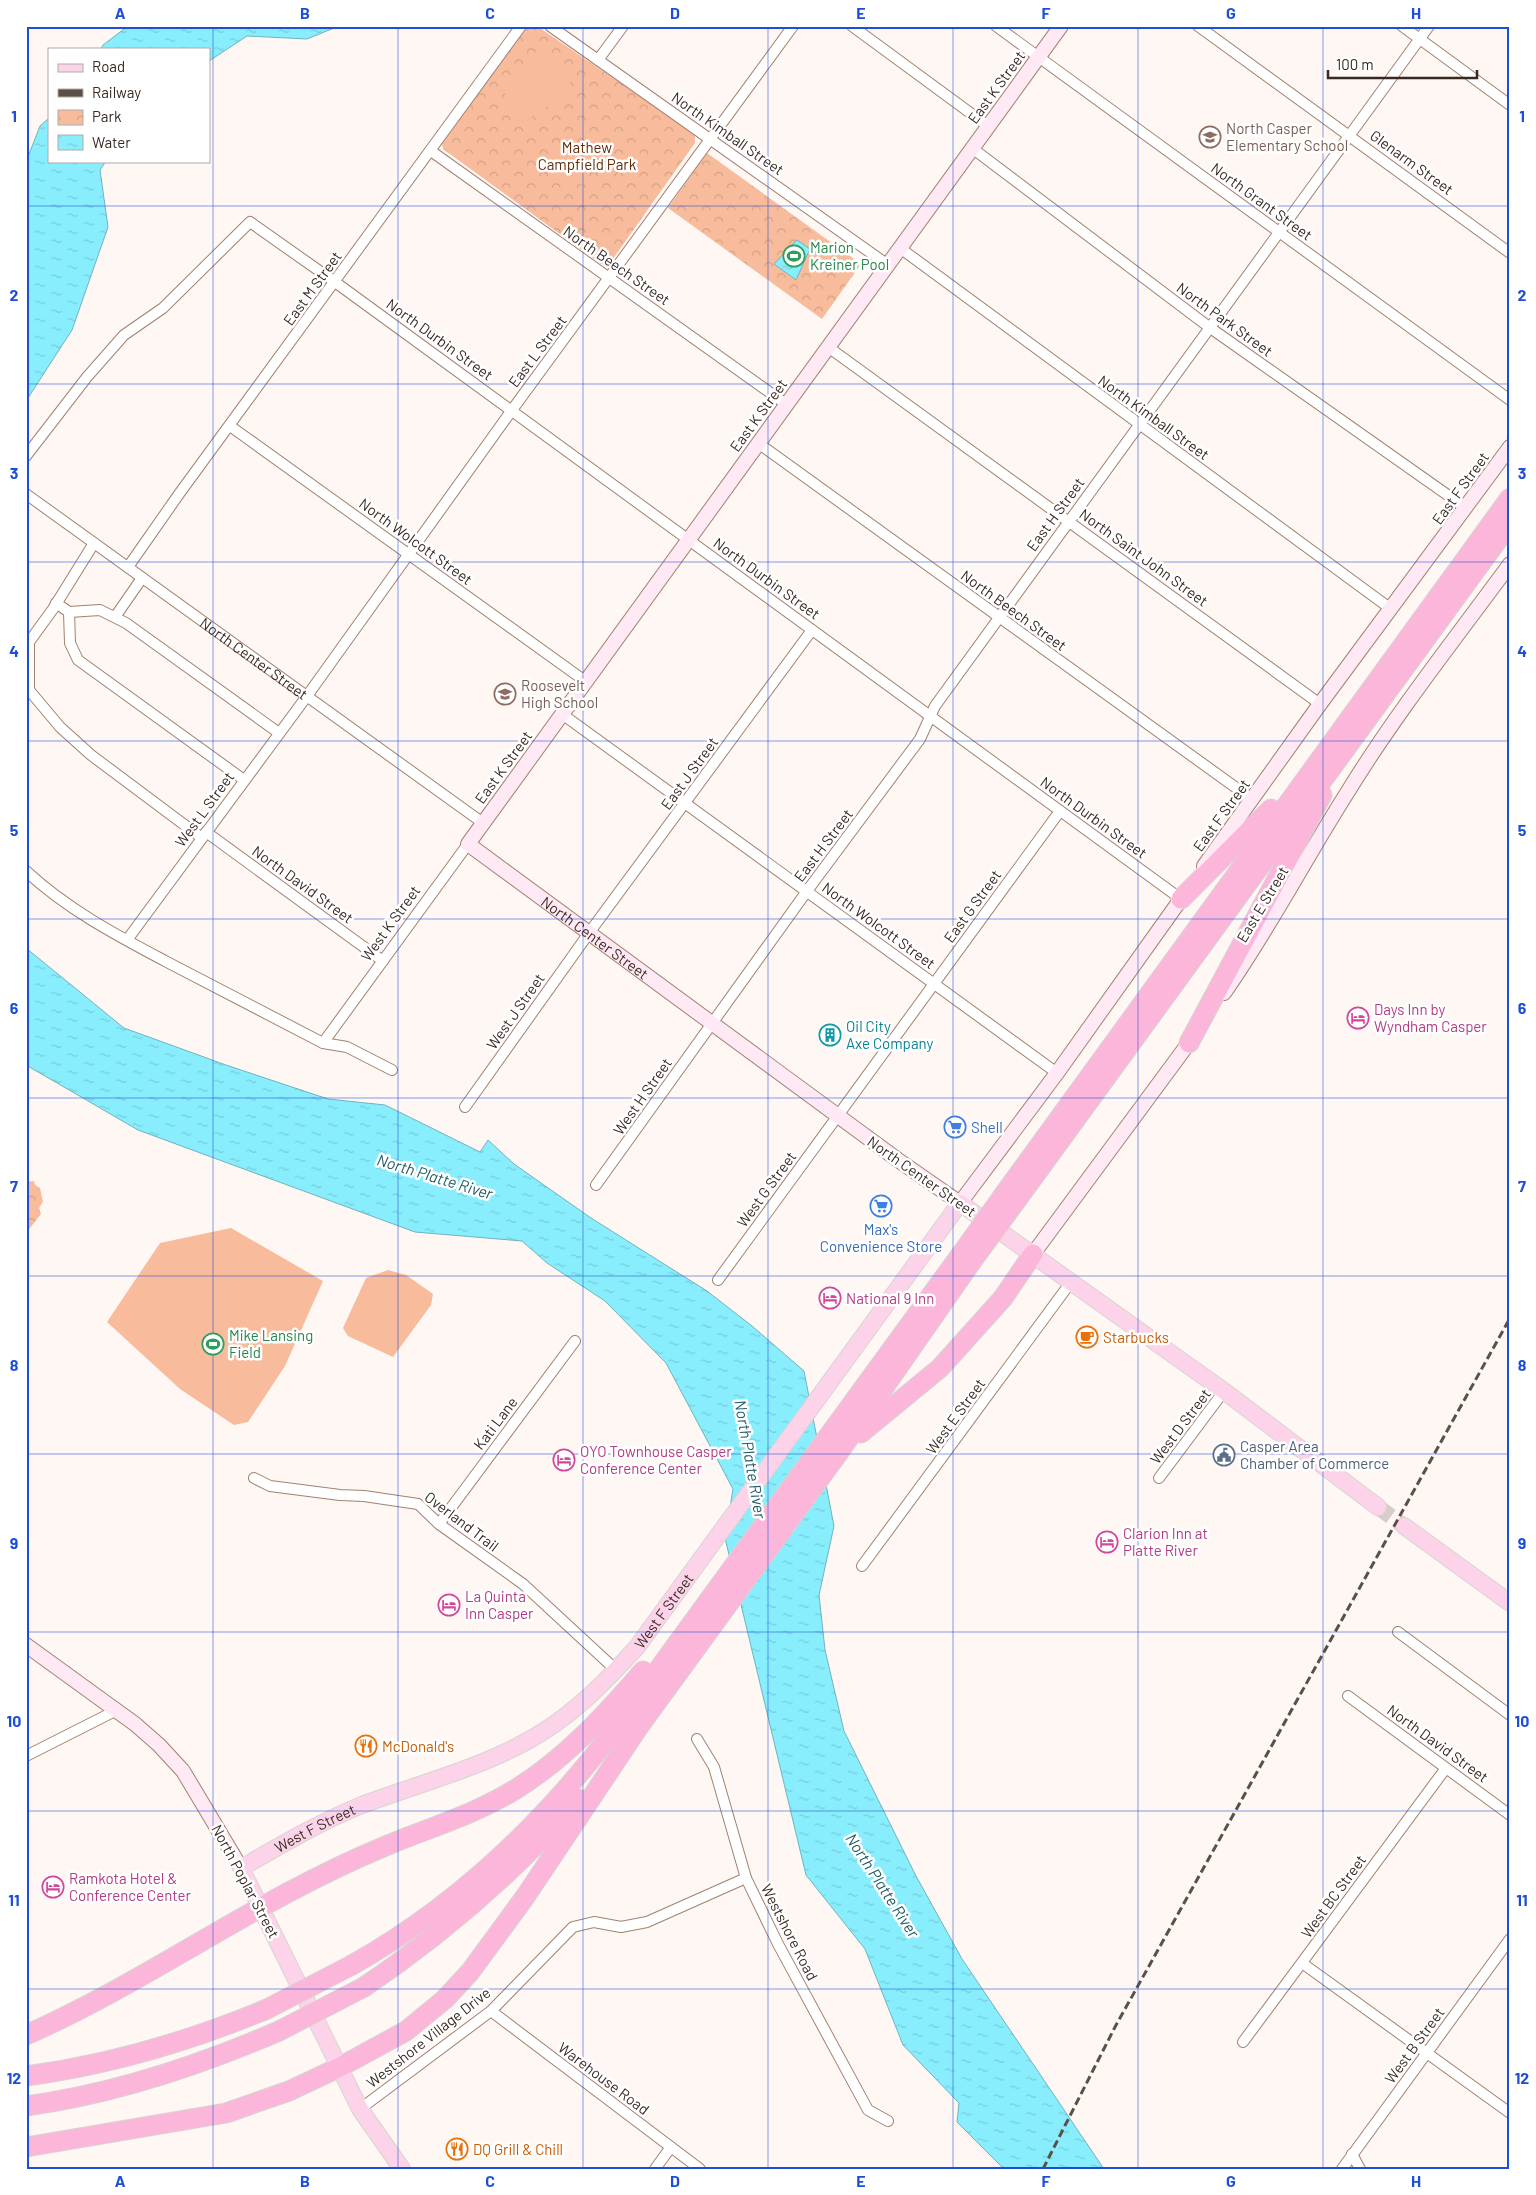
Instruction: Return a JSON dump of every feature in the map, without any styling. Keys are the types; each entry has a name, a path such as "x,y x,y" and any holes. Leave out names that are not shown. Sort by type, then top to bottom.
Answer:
{"highway":[{"path":"26,2076 153,2050 226,2026 267,2008 352,1965 400,1937 450,1900 540,1819 588,1765 835,1427 967,1257 1347,733 1510,498"},
{"path":"1180,899 1262,820 1347,733 1510,524"},
{"path":"1189,1043 1222,986 1347,733"},
{"path":"839,1452 940,1368 1003,1298 1033,1254"},
{"path":"26,2147 226,2114 289,2091 340,2067 406,2031 445,1999 470,1972 525,1898 640,1725 839,1452 967,1257"},
{"path":"26,2035 68,2016 262,1907 336,1868 389,1844 481,1808 536,1776 569,1750 592,1728 704,1604"},
{"path":"26,2106 55,2102 159,2077 232,2052 280,2031 364,1987 440,1933 493,1888 534,1849 578,1800 640,1725"}],"main road":[{"name":"East K Street","path":"483,823 1060,26"},
{"name":"East F Street","path":"960,1203 1057,1073 1320,704 1510,447"},
{"name":"East E Street","path":"1033,1254 1189,1043 1266,930 1347,792 1385,736 1510,564"},
{"name":"West K Street","path":"468,844 483,823"},
{"name":"North Center Street","path":"468,844 838,1117 1224,1391 1378,1507"},
{"name":"West F Street","path":"241,1868 298,1835 362,1806 456,1774 525,1742 570,1712 616,1670 637,1647 960,1203"},
{"path":"1404,1526 1510,1602"},
{"name":"North Poplar Street","path":"26,1645 159,1745 183,1771 262,1907 360,2109 402,2169"}],"street":[{"name":"East M Street","path":"128,568 521,26"},
{"name":"North Kimball Street","path":"550,26 888,264"},
{"path":"598,60 623,26"},
{"name":"East L Street","path":"307,696 512,410 793,26"},
{"path":"852,26 988,126"},
{"name":"North Grant Street","path":"996,26 1510,400"},
{"name":"Glenarm Street","path":"1198,26 1510,253"},
{"path":"1402,26 1510,105"},
{"name":"East H Street","path":"711,1023 920,739 935,706 998,618 1429,26"},
{"name":"North Park Street","path":"972,148 1209,328 1466,508"},
{"name":"North Beech Street","path":"431,151 786,404"},
{"name":"North Durbin Street","path":"26,456 87,377 124,335 163,308 250,222 512,410 1180,899"},
{"name":"North Kimball Street","path":"900,248 1391,609"},
{"name":"North Saint John Street","path":"828,347 1320,704"},
{"name":"North Wolcott Street","path":"230,426 585,682"},
{"name":"North Beech Street","path":"758,443 998,618 1253,800"},
{"name":"North Center Street","path":"26,494 483,823"},
{"name":"North David Street","path":"94,542 29,642 29,690 60,727 91,755 383,961"},
{"path":"115,617 142,578"},
{"path":"56,603 69,612 100,610 126,622 279,733"},
{"path":"69,612 70,643 78,660 244,780"},
{"name":"East J Street","path":"589,933 812,630"},
{"name":"West L Street","path":"126,940 307,696"},
{"name":"North Wolcott Street","path":"562,714 1057,1073"},
{"name":"East G Street","path":"838,1117 1060,811"},
{"name":"West K Street","path":"324,1043 468,844"},
{"path":"26,871 38,883 87,918 126,940 324,1043 347,1047 392,1070"},
{"name":"West J Street","path":"465,1107 589,933"},
{"name":"West H Street","path":"596,1185 711,1023"},
{"name":"West G Street","path":"718,1280 838,1117"},
{"name":"West E Street","path":"862,1566 1071,1282"},
{"name":"Kati Lane","path":"439,1524 575,1341"},
{"name":"West D Street","path":"1159,1478 1224,1391"},
{"name":"Overland Trail","path":"254,1478 270,1486 418,1504 439,1524 523,1584 616,1670"},
{"path":"1398,1632 1510,1714"},
{"name":"North David Street","path":"1348,1696 1510,1815"},
{"path":"26,1756 115,1711"},
{"name":"Westshore Road","path":"697,1739 714,1767 746,1878 778,1944 868,2110 888,2121"},
{"name":"West BC Street","path":"1244,2042 1446,1768"},
{"name":"Westshore Village Drive","path":"360,2109 491,2011 573,1927 594,1922 621,1927 647,1922 746,1878"},
{"name":"West B Street","path":"1342,2169 1510,1939"},
{"path":"1302,1964 1510,2113"},
{"name":"Warehouse Road","path":"491,2011 700,2169"},
{"path":"655,2169 671,2147"},
{"path":"1352,2154 1360,2169"}],"green space":[{"name":"Mathew Campfield Park","path":"528,26 537,26 695,134 695,143 610,263 601,264 443,149 442,144"},
{"path":"549,49 574,89 524,122 498,83"},
{"path":"569,142 597,156 583,185 555,172"},
{"name":"Marion Kreiner Pool","path":"707,153 861,264 822,319 668,208"},
{"path":"34,1181 35,1185 40,1188 43,1202 39,1208 41,1214 26,1233 26,1182"},
{"name":"Mike Lansing Field","path":"231,1228 323,1281 285,1366 248,1422 234,1425 180,1389 107,1322 160,1243"},
{"path":"388,1270 406,1275 433,1294 431,1305 393,1357 348,1336 343,1328 366,1278"}],"water":[{"path":"128,26 339,26 307,39 247,36 210,60 210,48 102,48"},
{"path":"48,119 48,162 105,162 100,170 108,227 72,330 26,401 26,162 40,126"},
{"name":"Marion Kreiner Pool","path":"797,240 810,249 796,280 774,264"},
{"name":"North Platte River","path":"26,948 124,1028 328,1099 385,1105 480,1152 488,1140 514,1164 591,1218 707,1291 752,1326 804,1371 834,1526 819,1595 825,1650 844,1731 916,1876 962,1959 1104,2169 1004,2169 957,2122 959,2103 903,2045 865,1949 806,1875 725,1538 733,1489 666,1363 605,1301 547,1263 522,1241 415,1232 138,1130 26,1065"}],"tunnel":[{"path":"1378,1507 1404,1526"}],"railway":[{"path":"1043,2169 1115,2027 1510,1318"}],"place":[{"name":"North Casper Elementary School","path":"1210,137"},
{"name":"Marion Kreiner Pool","path":"794,256"},
{"name":"Roosevelt High School","path":"505,694"},
{"name":"Days Inn by Wyndham Casper","path":"1358,1018"},
{"name":"Oil City Axe Company","path":"830,1035"},
{"name":"Shell","path":"955,1127"},
{"name":"Max's Convenience Store","path":"881,1206"},
{"name":"National 9 Inn","path":"830,1298"},
{"name":"Starbucks","path":"1087,1337"},
{"name":"Mike Lansing Field","path":"213,1344"},
{"name":"Casper Area Chamber of Commerce","path":"1224,1455"},
{"name":"OYO Townhouse Casper Conference Center","path":"564,1460"},
{"name":"Clarion Inn at Platte River","path":"1107,1542"},
{"name":"La Quinta Inn Casper","path":"449,1605"},
{"name":"McDonald's","path":"366,1746"},
{"name":"Ramkota Hotel & Conference Center","path":"53,1887"},
{"name":"DQ Grill & Chill","path":"457,2149"}]}
